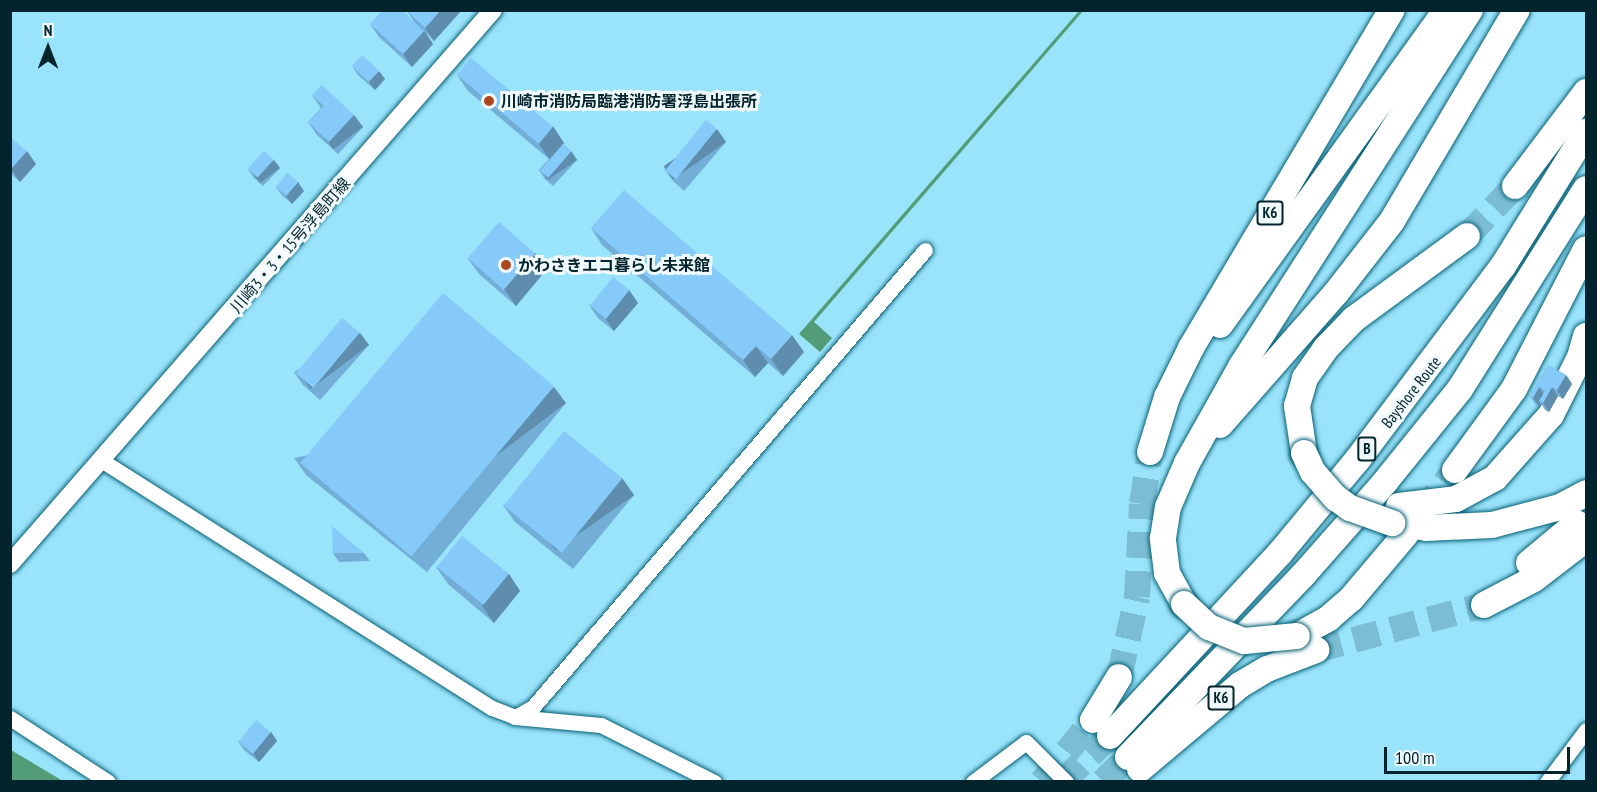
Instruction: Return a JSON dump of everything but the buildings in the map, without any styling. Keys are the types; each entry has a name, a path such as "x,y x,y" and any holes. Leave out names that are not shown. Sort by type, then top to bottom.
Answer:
{"highway":[{"name":"K6","path":"1150,452 1158,420 1208,318 1392,10"},
{"path":"1346,154 1430,10"},
{"path":"1158,420 1184,374 1346,154 1446,10"},
{"name":"K6","path":"1307,643 1262,642 1235,638 1209,627 1184,604 1167,573 1164,556 1164,521 1172,494 1208,422 1269,322 1470,10"},
{"path":"1407,200 1517,10"},
{"path":"1172,494 1214,433 1336,293 1407,200 1536,10"},
{"path":"1515,186 1587,92"},
{"name":"Bayshore Route","path":"1119,677 1101,728 1264,571 1358,459 1503,266 1587,132"},
{"name":"B","path":"1134,763 1385,482 1472,371 1587,189"},
{"path":"1467,236 1361,312 1326,348 1311,395 1310,450 1344,484 1399,521 1457,529 1492,525 1560,507 1587,493"},
{"path":"1455,470 1514,389 1587,249"},
{"path":"1399,521 1438,502 1473,492 1495,478 1521,451 1587,335"},
{"name":"K6","path":"1134,763 1240,685 1307,643 1329,618 1351,599 1399,521"},
{"path":"1486,597 1528,564 1582,531"}],"street":[{"name":"川崎3・3・15号浮島町線","path":"10,564 493,10"},
{"path":"515,717 533,707 925,250"},
{"path":"101,460 492,708 515,717 601,725 714,782"},
{"path":"10,718 108,782"},
{"path":"1548,782 1587,730"},
{"path":"973,782 1026,742 1066,782"}],"shaded area":[{"path":"1079,11 1083,11 814,322 832,338 820,352 799,334"},
{"path":"11,750 63,781 11,781"}],"tunnel":[{"path":"1467,236 1515,186"},
{"path":"1119,677 1137,597 1142,504 1150,452"},
{"path":"1421,514 1455,470"},
{"path":"1316,650 1484,605"},
{"path":"1042,782 1093,720"},
{"path":"1062,782 1110,736"},
{"path":"1103,782 1128,757"}],"place":[{"name":"川崎市消防局臨港消防署浮島出張所","path":"489,101"},
{"name":"かわさきエコ暮らし未来館","path":"506,265"}]}
